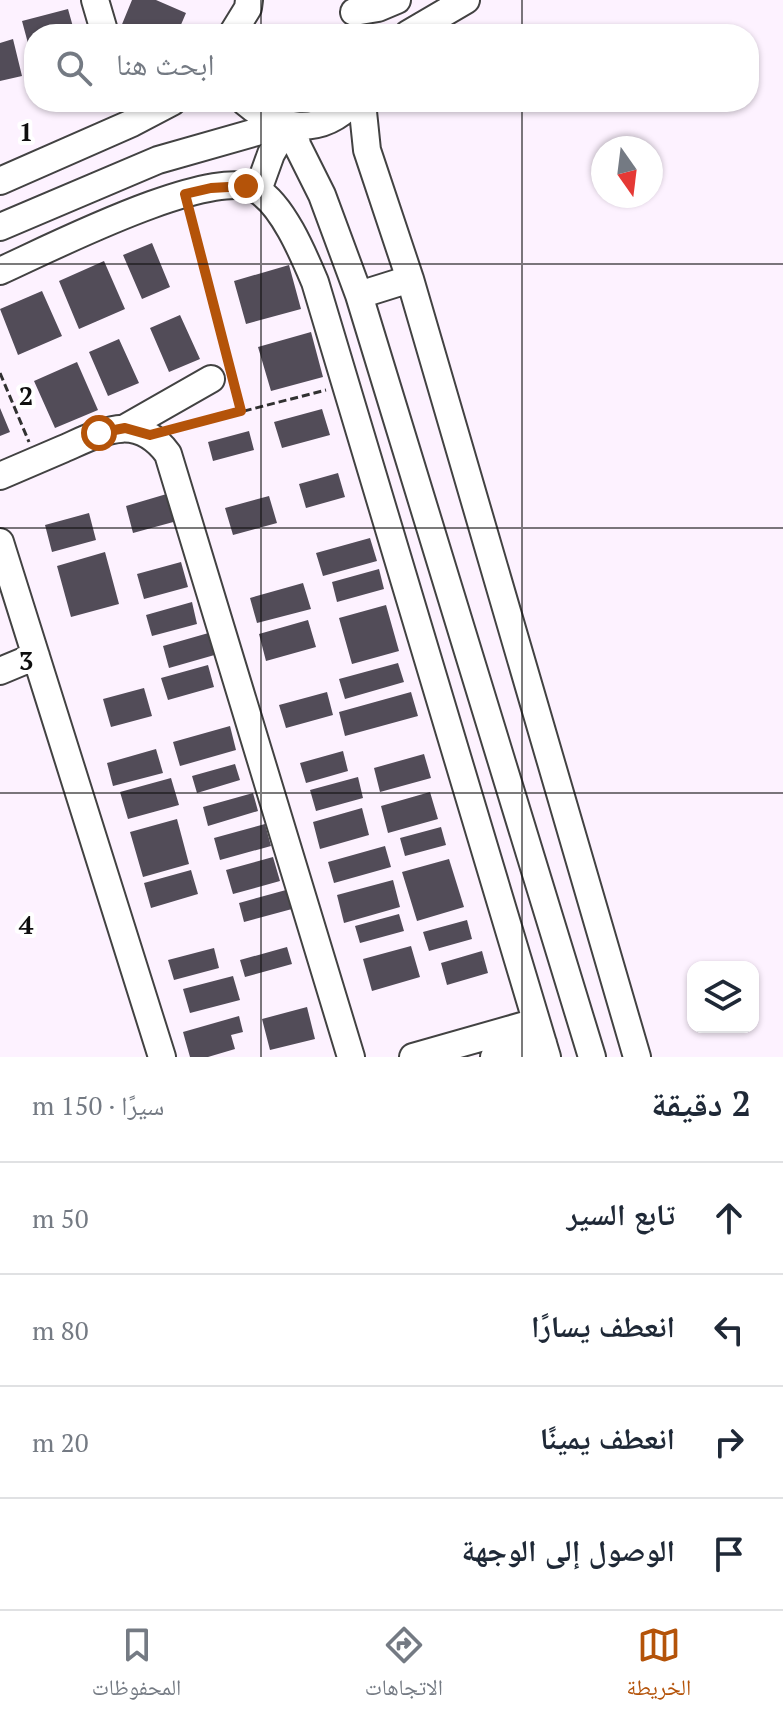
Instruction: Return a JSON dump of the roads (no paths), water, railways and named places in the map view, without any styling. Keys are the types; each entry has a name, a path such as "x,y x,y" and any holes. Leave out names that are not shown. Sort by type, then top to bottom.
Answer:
{"street":[{"path":"95,0 102,24"},
{"path":"238,24 249,0"},
{"path":"354,15 397,0"},
{"path":"425,24 466,0"},
{"path":"0,181 129,112"},
{"path":"256,112 287,126 322,195 359,295 592,1057"},
{"path":"0,227 158,160 287,126 322,123 341,112"},
{"path":"363,112 367,150 410,279 637,1057"},
{"path":"258,190 271,154 287,126"},
{"path":"0,271 164,199 185,194 232,185 258,190 274,207 315,282 542,1041"},
{"path":"359,295 410,279"},
{"path":"0,476 99,433 125,428 211,379"},
{"path":"125,428 150,435 168,454 351,1057"},
{"path":"0,542 162,1057"},
{"path":"0,671 36,656"},
{"path":"413,1057 542,1041"},
{"path":"494,1057 542,1041"}]}
